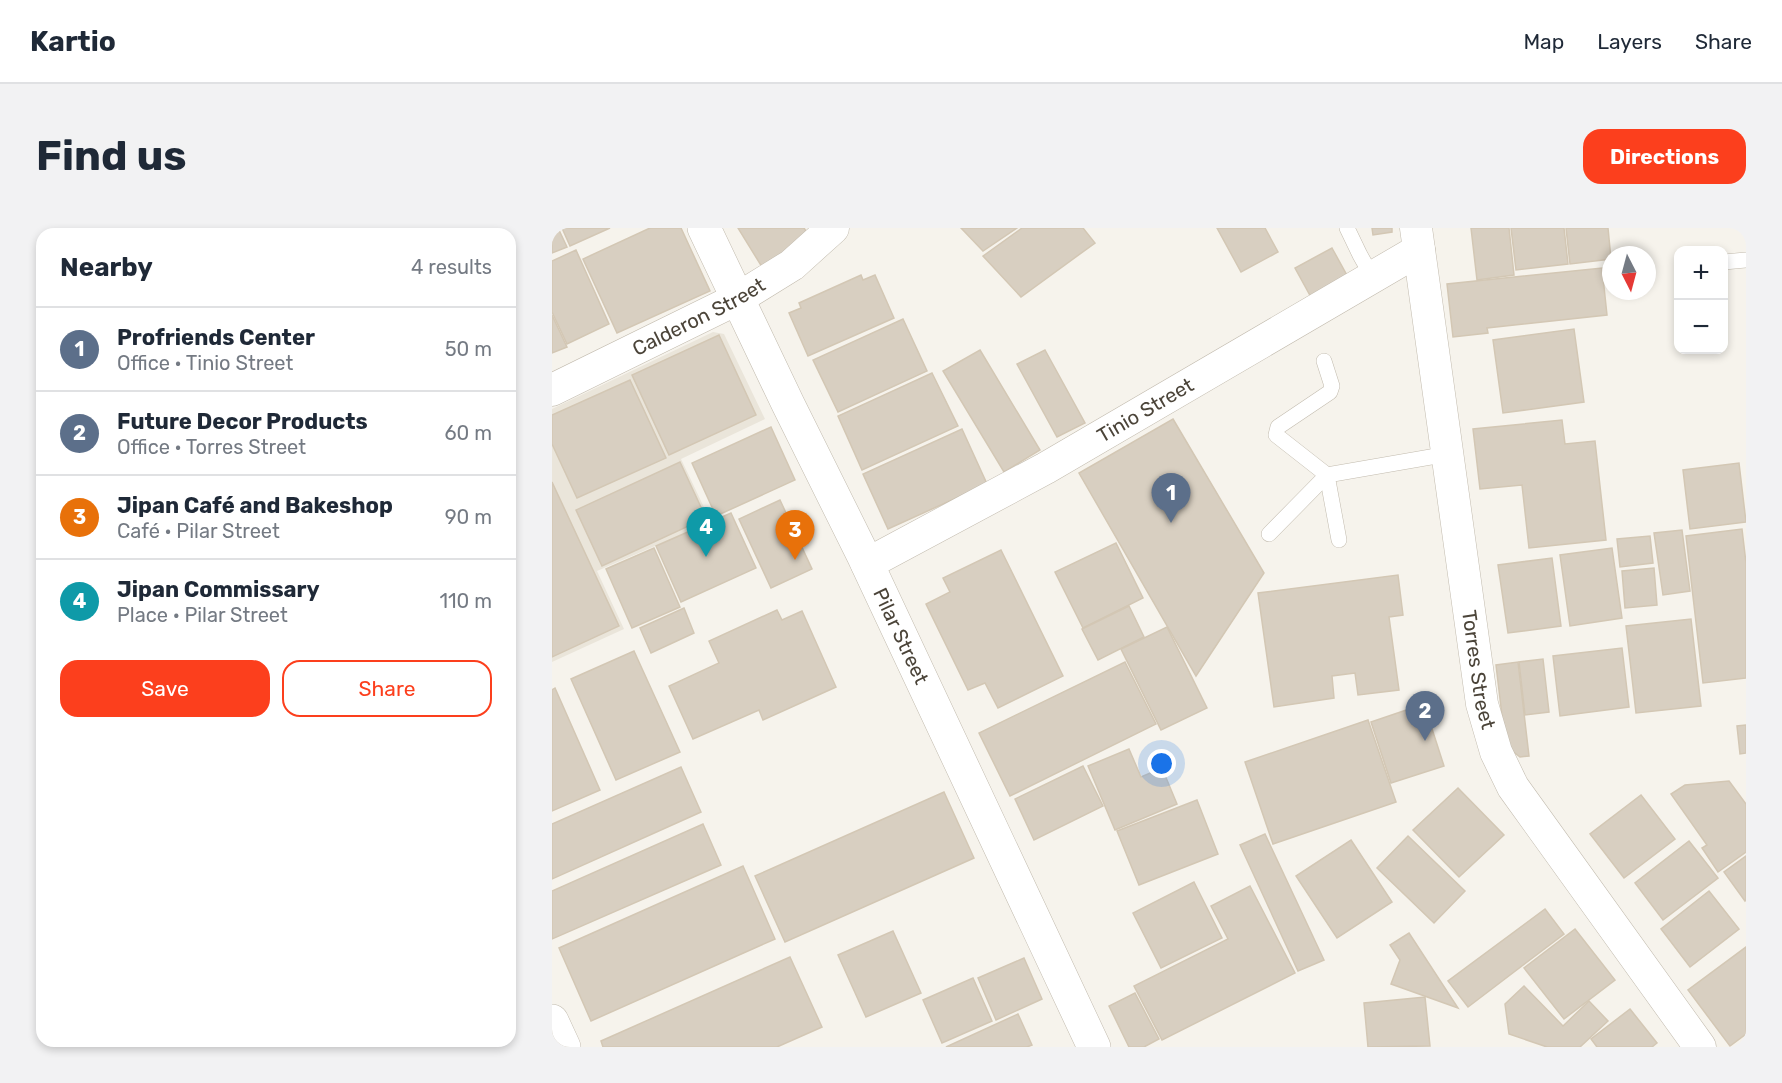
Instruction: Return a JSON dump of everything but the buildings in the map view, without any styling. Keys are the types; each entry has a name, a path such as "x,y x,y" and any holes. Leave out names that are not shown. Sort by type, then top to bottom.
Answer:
{"street":[{"name":"Pilar Street","path":"704,228 867,564 1094,1047"},
{"name":"Calderon Street","path":"552,390 737,299 792,265 833,228"},
{"name":"Tinio Street","path":"867,564 1046,468 1373,278 1417,239"},
{"name":"Torres Street","path":"1417,239 1482,704 1496,752 1514,787 1700,1047"},
{"path":"552,1021 564,1047"}],"lane":[{"path":"1347,228 1359,255 1373,278"},
{"path":"1728,262 1746,260"},
{"path":"1324,361 1332,386 1330,392 1275,431 1276,435 1327,475 1339,540"},
{"path":"1269,534 1327,475 1448,453"}],"shaded area":[{"path":"713,332 724,334 765,419 681,459 711,522 597,571 624,629 552,662 552,409"}],"place":[{"name":"Profriends Center","path":"1171,523"},
{"name":"Jipan Commissary","path":"706,557"},
{"name":"Jipan Café and Bakeshop","path":"795,560"},
{"name":"Future Decor Products","path":"1425,741"}]}
